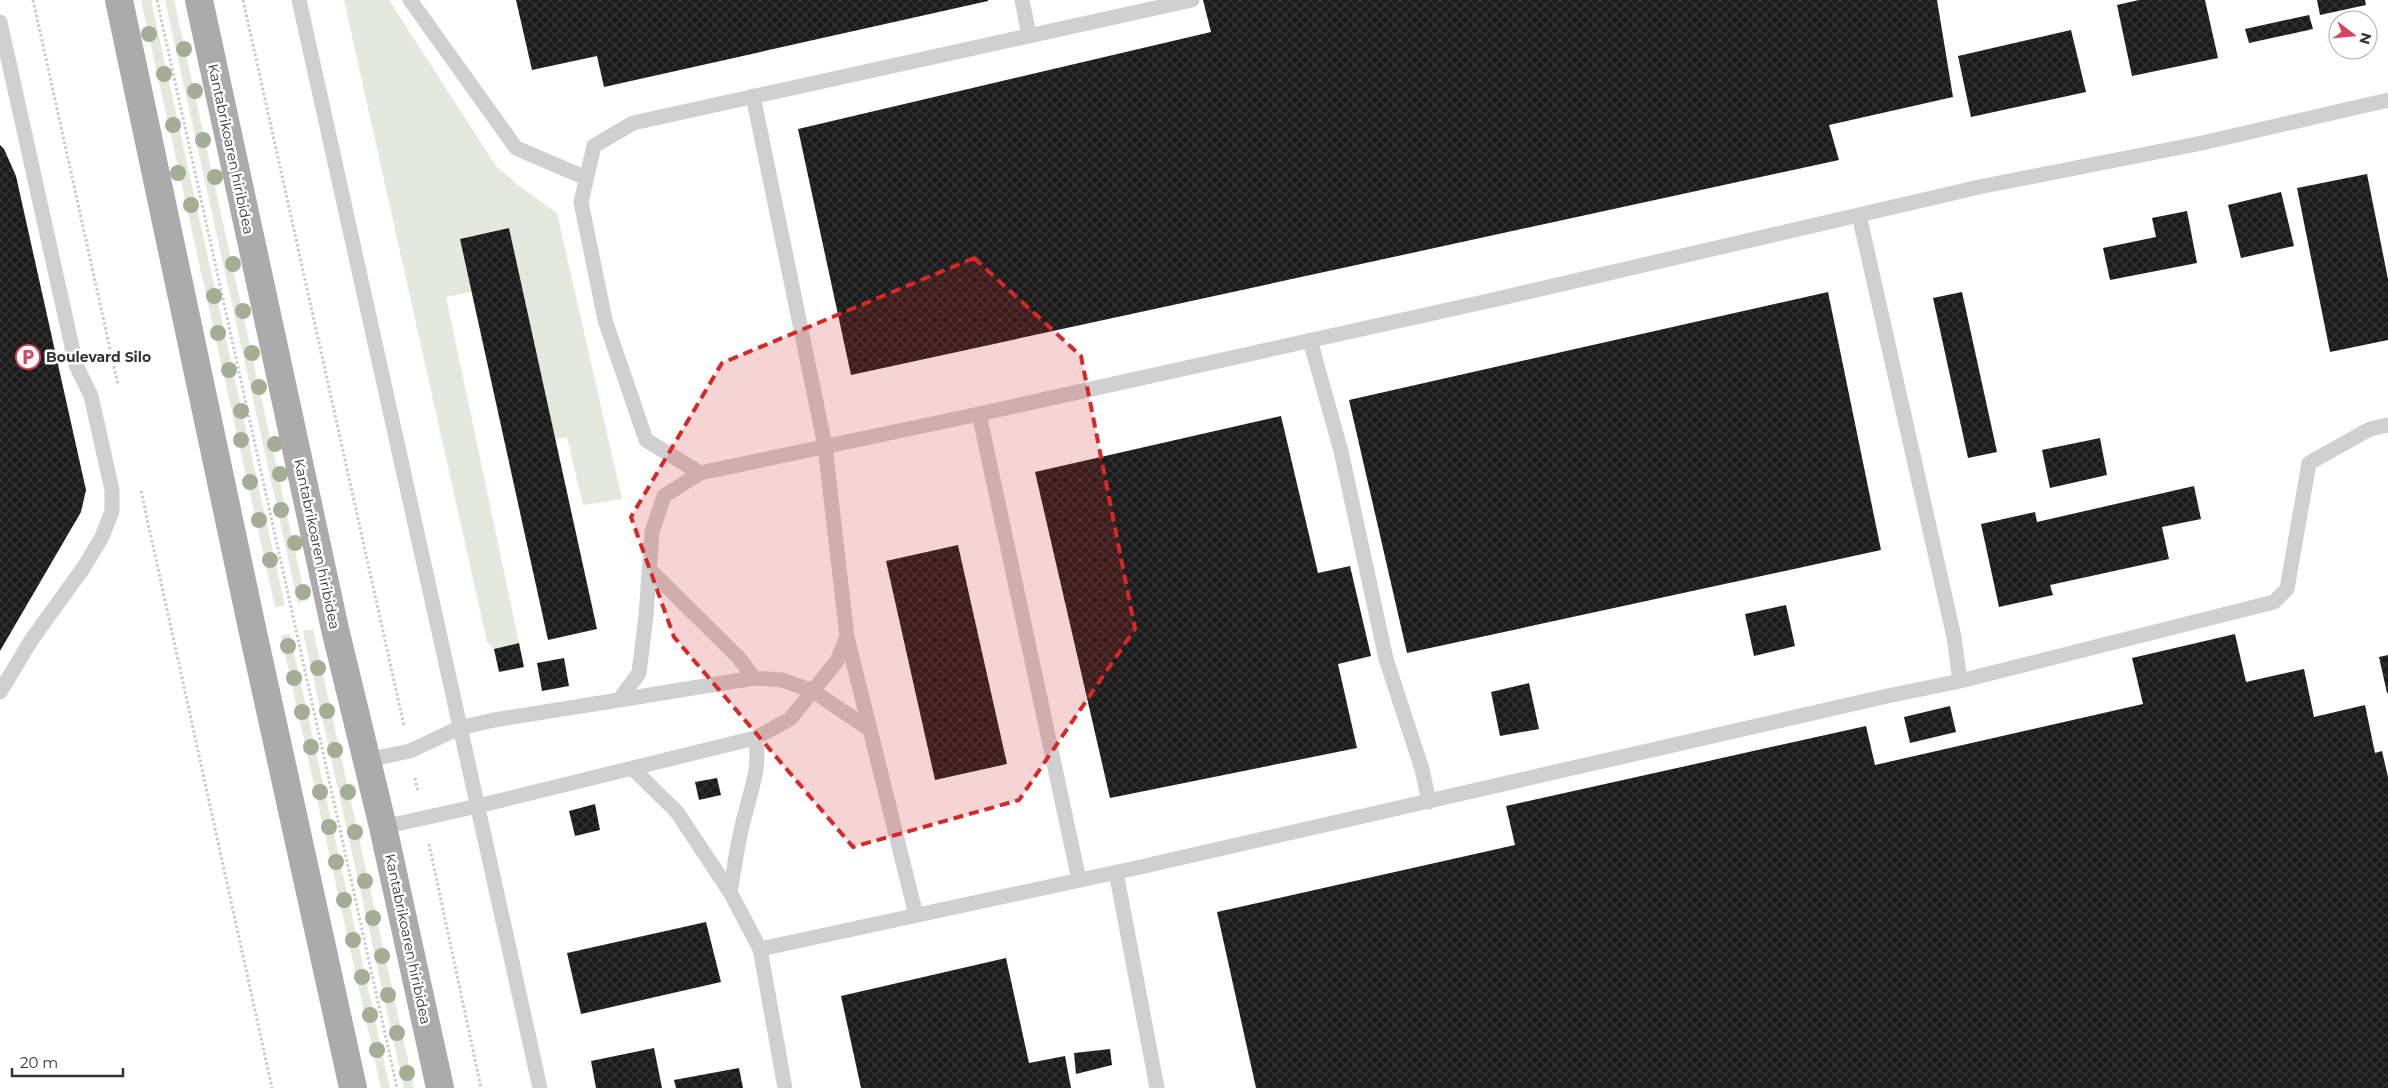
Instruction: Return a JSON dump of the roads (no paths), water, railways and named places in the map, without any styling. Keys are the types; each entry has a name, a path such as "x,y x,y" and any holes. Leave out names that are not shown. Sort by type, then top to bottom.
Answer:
{"main road":[{"path":"119,0 254,638 353,1088"},
{"name":"Kantabrikoaren hiribidea","path":"199,0 335,629 383,827 440,1088"}],"lane":[{"path":"299,0 540,1088"},
{"path":"410,0 516,148 586,178"},
{"path":"1022,0 1030,35"},
{"path":"700,473 646,440 605,320 581,202 594,146 633,123 1192,0"},
{"path":"0,22 76,365 91,396 112,490 112,510 102,537 84,568 32,639 0,692"},
{"path":"0,72 16,91"},
{"path":"753,96 825,446 847,637 916,915"},
{"path":"619,700 638,673 652,532 664,496 700,473 979,414 1310,340 1979,186 2202,143 2388,100"},
{"path":"1859,215 1954,637 1960,681"},
{"path":"1310,340 1341,452 1386,659 1422,769 1429,802"},
{"path":"979,414 1079,880"},
{"path":"760,949 1116,872 1960,681 2274,602 2287,589 2309,463 2370,429 2388,425"},
{"path":"649,569 740,658 754,678"},
{"path":"383,827 478,806 756,738 790,719 837,661 847,637"},
{"path":"366,760 410,752 459,728 494,720 754,678 782,680 813,692 870,729"},
{"path":"730,892 745,811 754,785 759,754 756,738"},
{"path":"632,768 677,812 730,892 760,949 785,1088"},
{"path":"1116,872 1157,1088"}],"place":[{"name":"Boulevard Silo","path":"28,357"}]}
